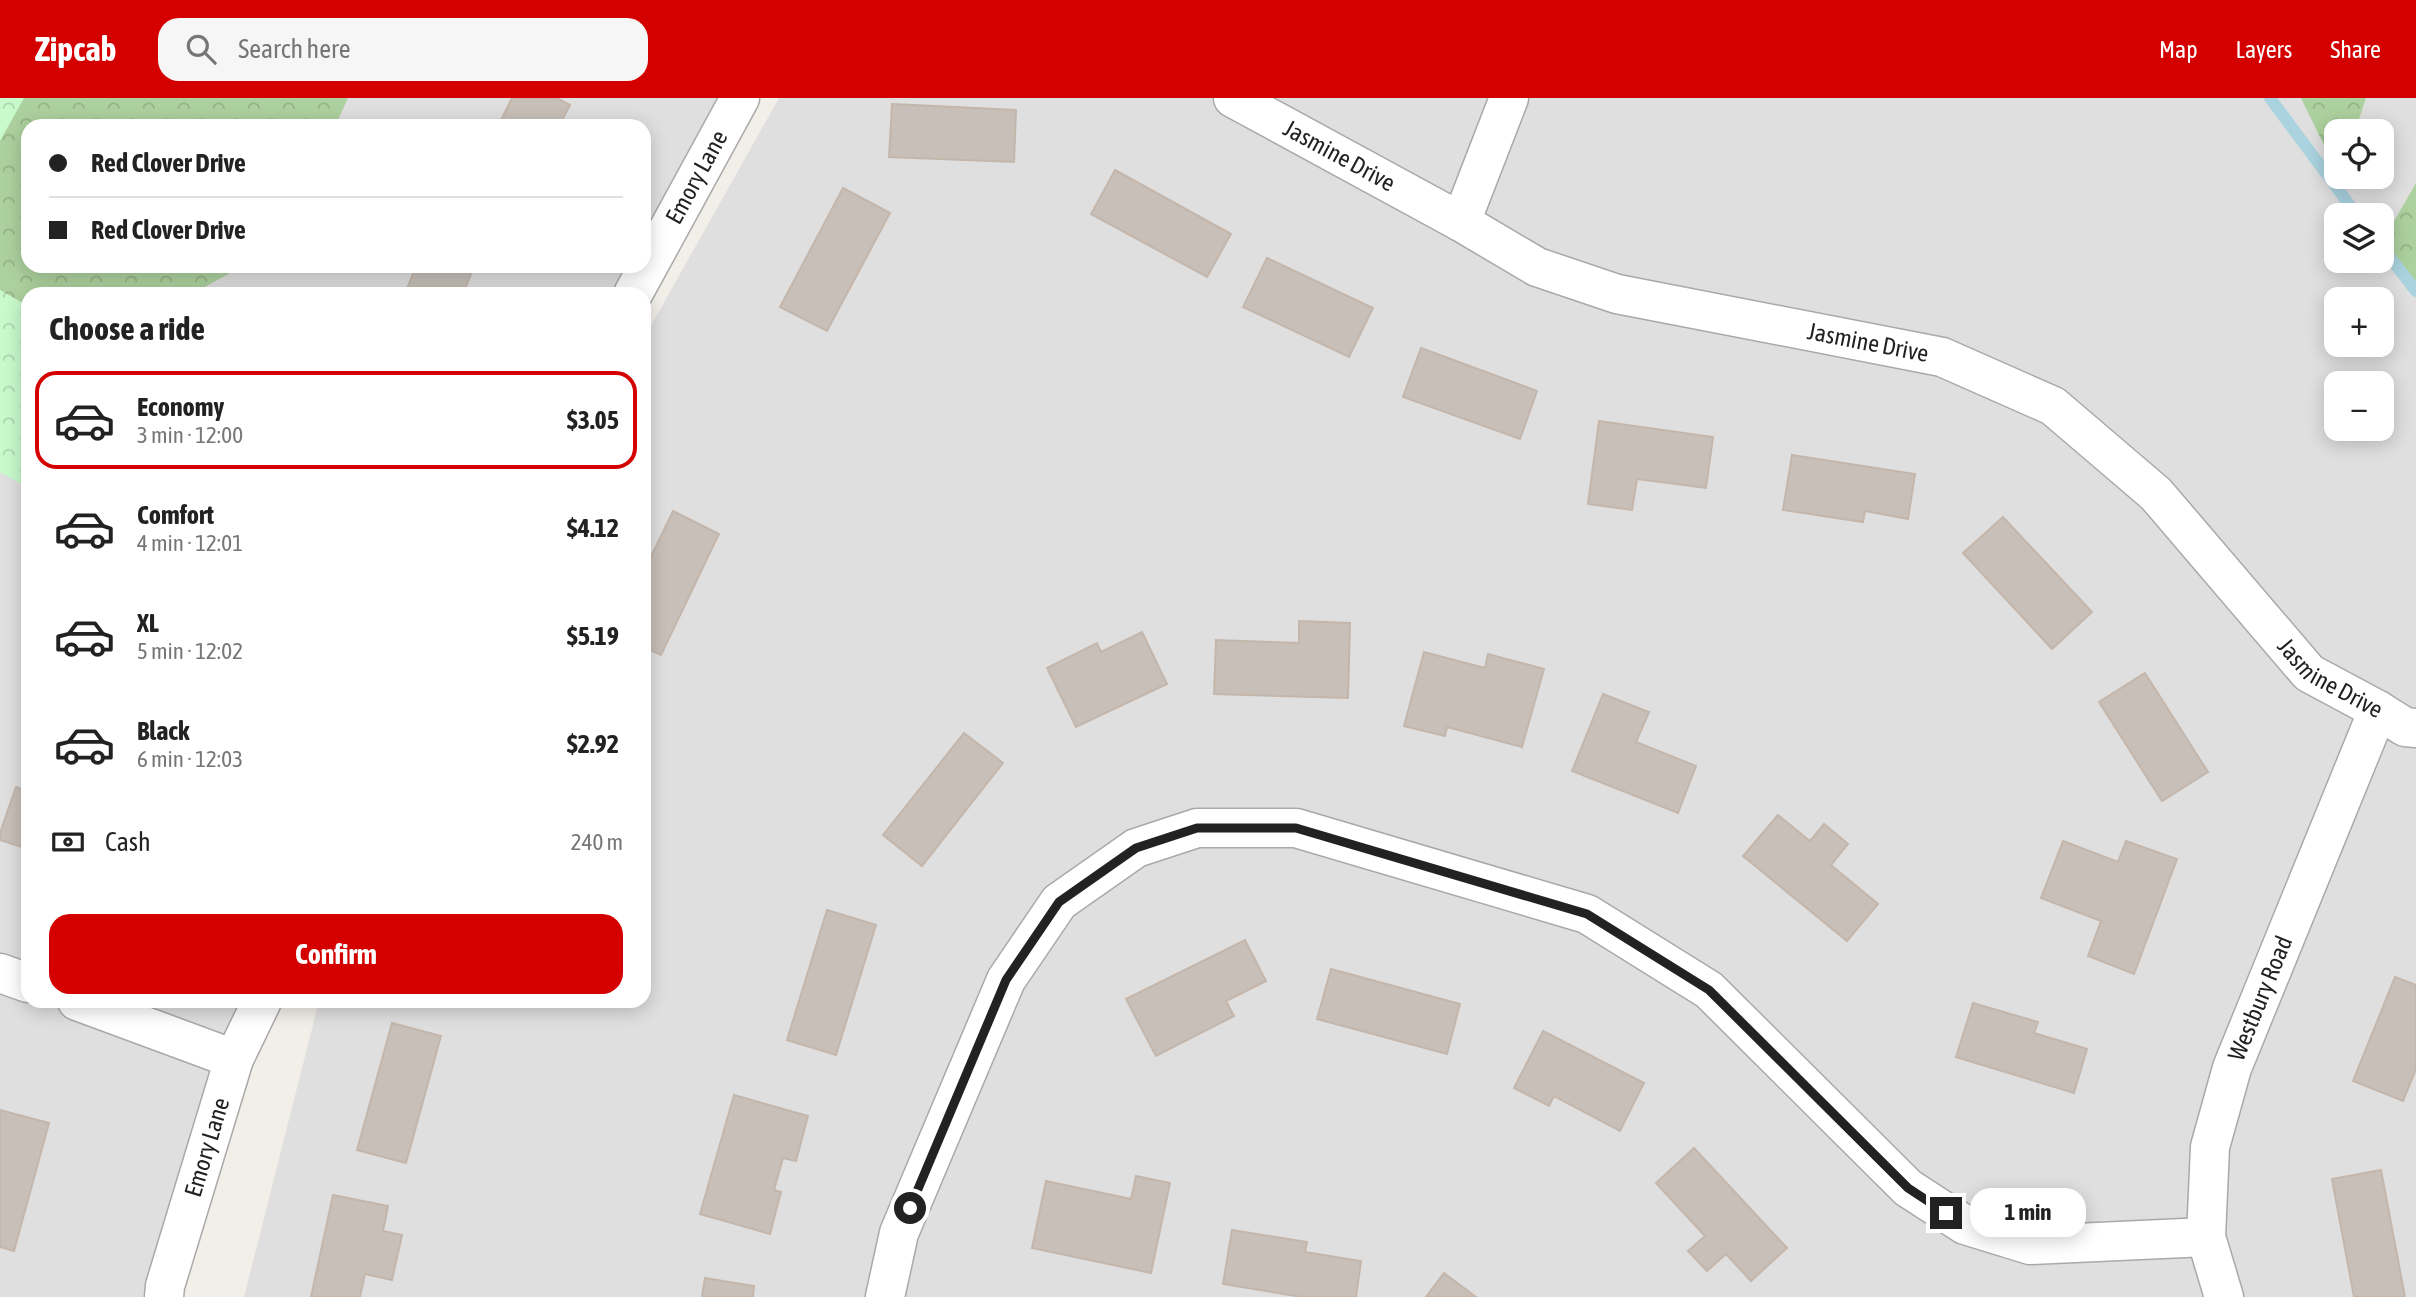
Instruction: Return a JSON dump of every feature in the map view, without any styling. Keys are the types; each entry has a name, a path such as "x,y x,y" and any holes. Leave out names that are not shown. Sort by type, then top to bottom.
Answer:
{"street":[{"name":"Emory Lane","path":"651,261 740,98"},
{"name":"Jasmine Drive","path":"1233,98 1461,222 1537,267 1617,293 1942,357 2053,406 2156,494 2309,673 2405,727 2416,728"},
{"path":"1461,222 1509,98"},
{"name":"Westbury Road","path":"2224,1297 2206,1237 2210,1147 2232,1068 2378,710"},
{"path":"885,1297 899,1233 1006,980 1059,902 1136,848 1197,828 1296,828 1587,914 1709,990 1908,1188 1965,1225 2030,1245 2206,1237"},
{"path":"0,973 21,980"},
{"path":"96,1008 234,1059"},
{"name":"Emory Lane","path":"164,1297 165,1286 234,1059 259,1008"}],"shaded area":[{"path":"24,98 740,98 651,261 651,119 21,119 21,273 644,273 637,287 21,287 21,1008 260,1008 164,1297 0,1297 0,140"},
{"path":"779,98 2416,98 2416,1297 244,1297 317,1008 651,1008 651,326"}],"green space":[{"path":"0,98 348,98 338,119 21,119 21,273 230,273 205,287 21,287 21,476 0,463"},
{"path":"0,98 24,98 0,141"},
{"path":"2301,98 2366,98 2359,119 2324,119 2324,145"},
{"path":"2416,183 2416,291 2394,263 2394,221"},
{"path":"0,290 21,302 21,484 0,472"}],"building":[{"path":"512,98 557,98 570,105 563,119 502,119"},
{"path":"892,104 1016,110 1014,162 889,157"},
{"path":"1115,170 1231,234 1207,277 1091,214"},
{"path":"843,188 890,213 827,331 780,307"},
{"path":"1267,258 1373,308 1349,357 1243,307"},
{"path":"413,273 471,273 466,287 408,287"},
{"path":"1421,348 1537,391 1520,439 1403,397"},
{"path":"1599,421 1713,437 1706,488 1637,479 1632,510 1588,504"},
{"path":"1792,455 1915,474 1908,519 1865,511 1863,522 1783,510"},
{"path":"673,511 719,534 661,655 651,650 651,557"},
{"path":"2003,517 2092,612 2052,649 1963,553"},
{"path":"1299,621 1350,623 1348,698 1214,694 1216,640 1299,643"},
{"path":"1142,632 1167,684 1076,727 1047,668 1097,643 1101,652"},
{"path":"1424,652 1485,668 1488,654 1544,669 1522,747 1447,727 1445,736 1404,726"},
{"path":"2145,673 2208,772 2162,801 2099,702"},
{"path":"1603,694 1649,712 1636,742 1696,766 1678,813 1572,771"},
{"path":"964,733 1003,763 922,866 883,835"},
{"path":"16,787 21,789 21,847 0,840"},
{"path":"1778,815 1810,841 1824,824 1848,844 1831,865 1878,904 1847,941 1743,856"},
{"path":"2063,841 2118,862 2126,841 2177,859 2134,974 2088,956 2101,921 2041,898"},
{"path":"827,910 876,925 836,1055 787,1040"},
{"path":"1245,940 1266,981 1226,1001 1234,1016 1156,1056 1126,999"},
{"path":"1331,969 1460,1004 1447,1054 1317,1019"},
{"path":"2395,977 2416,985 2416,1069 2403,1101 2353,1081"},
{"path":"1973,1003 2038,1022 2034,1033 2087,1049 2074,1093 1956,1057"},
{"path":"392,1023 441,1036 406,1163 357,1150"},
{"path":"1543,1031 1644,1083 1620,1131 1554,1096 1549,1106 1514,1088"},
{"path":"734,1095 808,1116 796,1161 783,1158 774,1190 781,1192 770,1234 700,1214"},
{"path":"0,1110 49,1123 14,1251 0,1247"},
{"path":"1694,1148 1787,1248 1751,1281 1726,1254 1707,1271 1688,1251 1705,1236 1656,1183"},
{"path":"2381,1170 2405,1297 2354,1297 2332,1179"},
{"path":"1136,1176 1170,1183 1151,1273 1032,1248 1046,1181 1131,1199"},
{"path":"333,1195 388,1206 383,1231 402,1235 392,1280 365,1274 360,1297 311,1297"},
{"path":"1232,1230 1307,1242 1305,1252 1361,1261 1356,1297 1302,1297 1223,1284"},
{"path":"1444,1273 1476,1297 1426,1297"},
{"path":"705,1278 754,1286 753,1297 702,1297"}],"waterway":[{"path":"2270,98 2348,203"},
{"path":"2394,263 2416,291"}],"route":[{"path":"910,1208 1006,980 1059,902 1136,848 1197,828 1296,828 1587,914 1709,990 1908,1188 1946,1213"}]}
